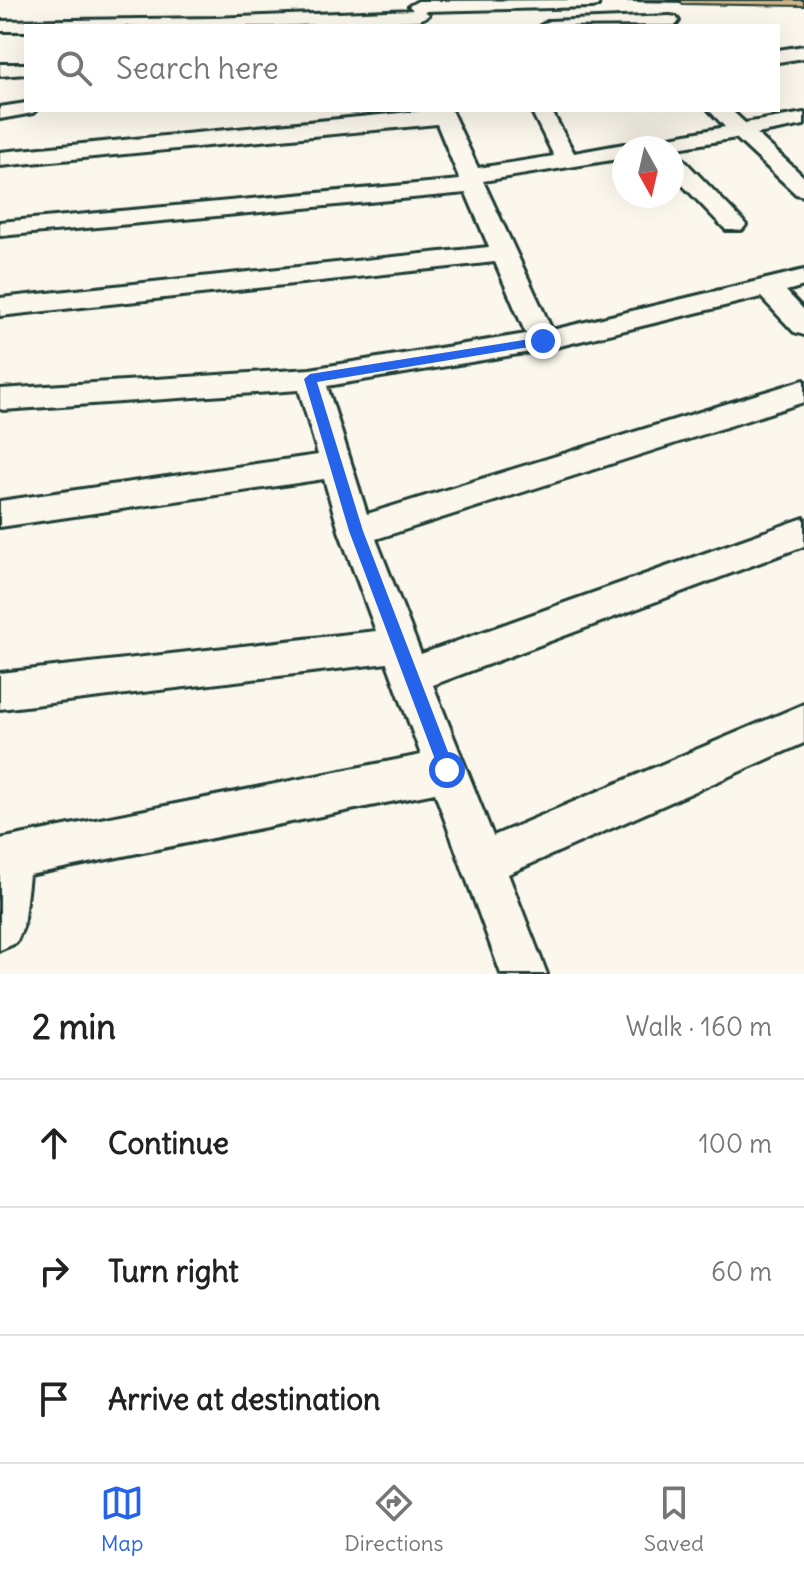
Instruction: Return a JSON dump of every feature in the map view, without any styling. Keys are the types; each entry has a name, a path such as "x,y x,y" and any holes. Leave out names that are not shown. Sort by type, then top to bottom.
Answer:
{"street":[{"path":"214,24 219,0"},
{"path":"230,24 592,2"},
{"path":"597,24 670,21"},
{"path":"0,26 24,26"},
{"path":"780,56 804,52"},
{"path":"0,70 24,69"},
{"path":"0,113 24,109"},
{"path":"542,112 567,160"},
{"path":"721,112 804,189"},
{"path":"0,159 443,114 543,341"},
{"path":"684,145 804,119"},
{"path":"0,229 472,181 612,153"},
{"path":"684,176 734,225"},
{"path":"0,307 504,253"},
{"path":"3,399 310,379 543,341 804,278"},
{"path":"768,288 804,326"},
{"path":"310,379 356,531 524,974"},
{"path":"356,531 804,391"},
{"path":"0,514 335,465"},
{"path":"0,691 405,660 804,532"},
{"path":"482,863 804,723"},
{"path":"0,927 10,857 447,770"}],"building":[{"path":"578,0 680,0 681,2"},
{"path":"680,0 804,0 804,6 682,4"}],"route":[{"path":"447,770 356,531 310,379 543,341"}]}
